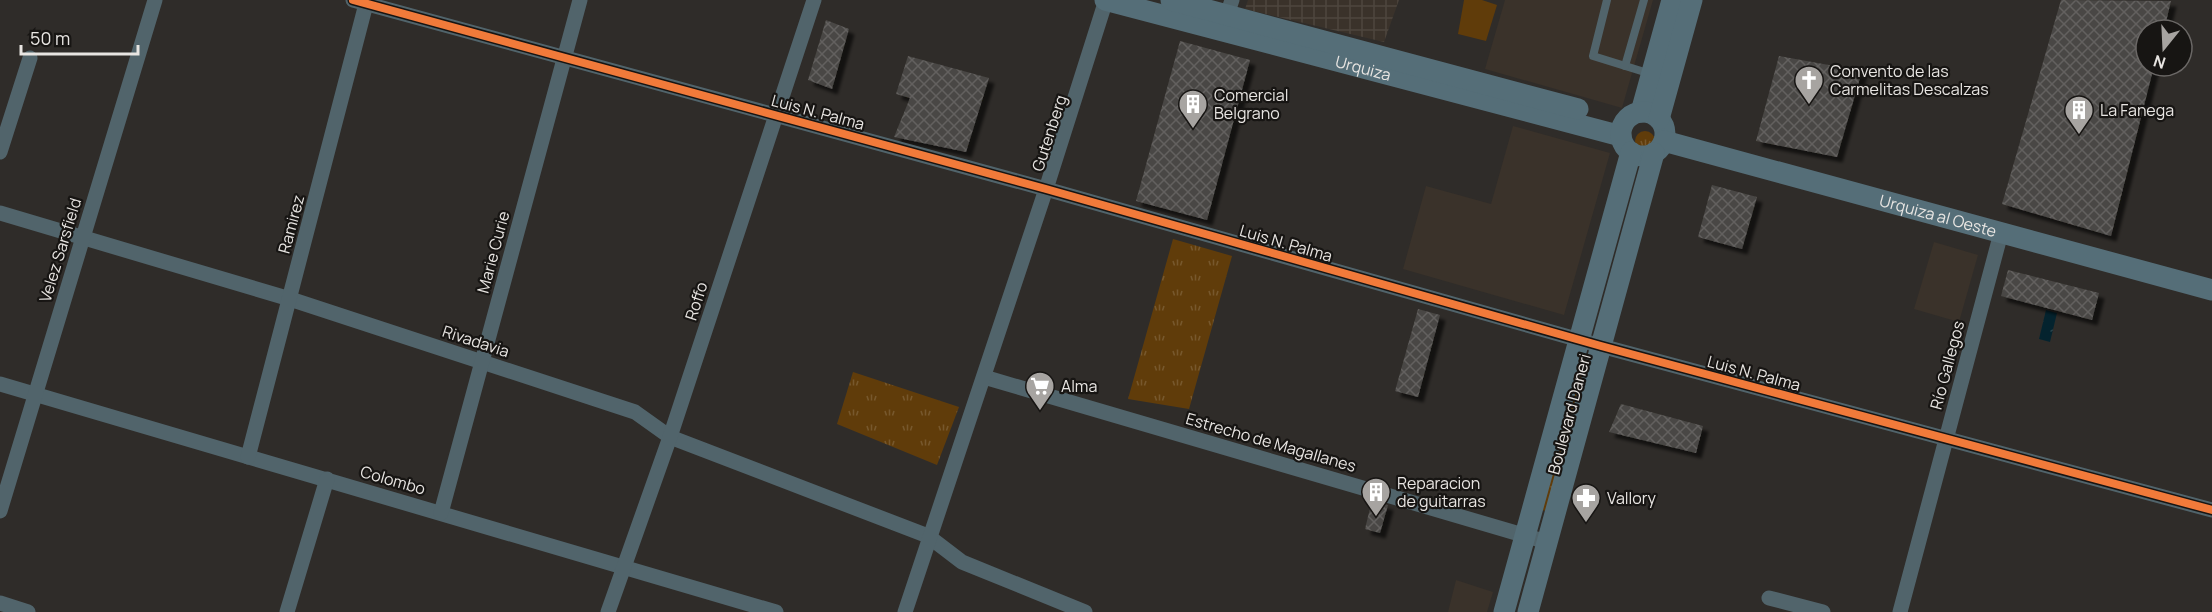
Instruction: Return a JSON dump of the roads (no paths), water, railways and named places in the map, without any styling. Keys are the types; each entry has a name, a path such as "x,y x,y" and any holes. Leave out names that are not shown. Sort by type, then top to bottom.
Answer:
{"main road":[{"name":"Urquiza","path":"1106,0 1635,128"},
{"name":"Urquiza","path":"1171,0 1229,7 1635,128"},
{"path":"1635,128 1672,0"},
{"path":"1635,128 1692,0"},
{"path":"1635,128 1664,129 1659,147"},
{"name":"Urquiza al Oeste","path":"1635,128 1642,156 1659,147 2001,233 2212,290"},
{"name":"Boulevard Daneri","path":"1504,612 1635,128"},
{"name":"Boulevard Daneri","path":"1528,612 1627,251 1659,147"},
{"path":"1605,244 1627,251"}],"street":[{"name":"Velez Sarsfield","path":"0,511 154,0"},
{"name":"Marie Curie","path":"441,513 580,0"},
{"name":"Roffo","path":"609,612 623,566 670,437 814,0"},
{"name":"Gutenberg","path":"905,612 928,536 984,377 1046,189 1106,0"},
{"name":"Luis N. Palma","path":"362,1 1046,189 1579,340 2212,510"},
{"name":"Ramirez","path":"248,456 290,299 362,1"},
{"path":"0,152 30,58"},
{"name":"Rivadavia","path":"0,213 290,299 635,412 670,437 928,536 962,562 1085,612"},
{"name":"Río Gallegos","path":"1900,612 2001,233"},
{"name":"Estrecho de Magallanes","path":"984,377 1547,542"},
{"name":"Colombo","path":"0,384 776,612"},
{"path":"287,612 327,479"},
{"path":"1769,598 1823,612"},
{"path":"0,603 28,612"}],"lane":[{"path":"1607,0 1592,53 1597,58 1651,74"},
{"path":"1625,66 1644,0"}],"water":[{"path":"2046,310 2057,313 2050,342 2039,339"}],"place":[{"name":"Convento de las Carmelitas Descalzas","path":"1809,106"},
{"name":"Comercial Belgrano","path":"1193,130"},
{"name":"La Fanega","path":"2079,136"},
{"name":"Alma","path":"1040,412"},
{"name":"Reparacion de guitarras","path":"1376,518"},
{"name":"Vallory","path":"1586,524"}]}
